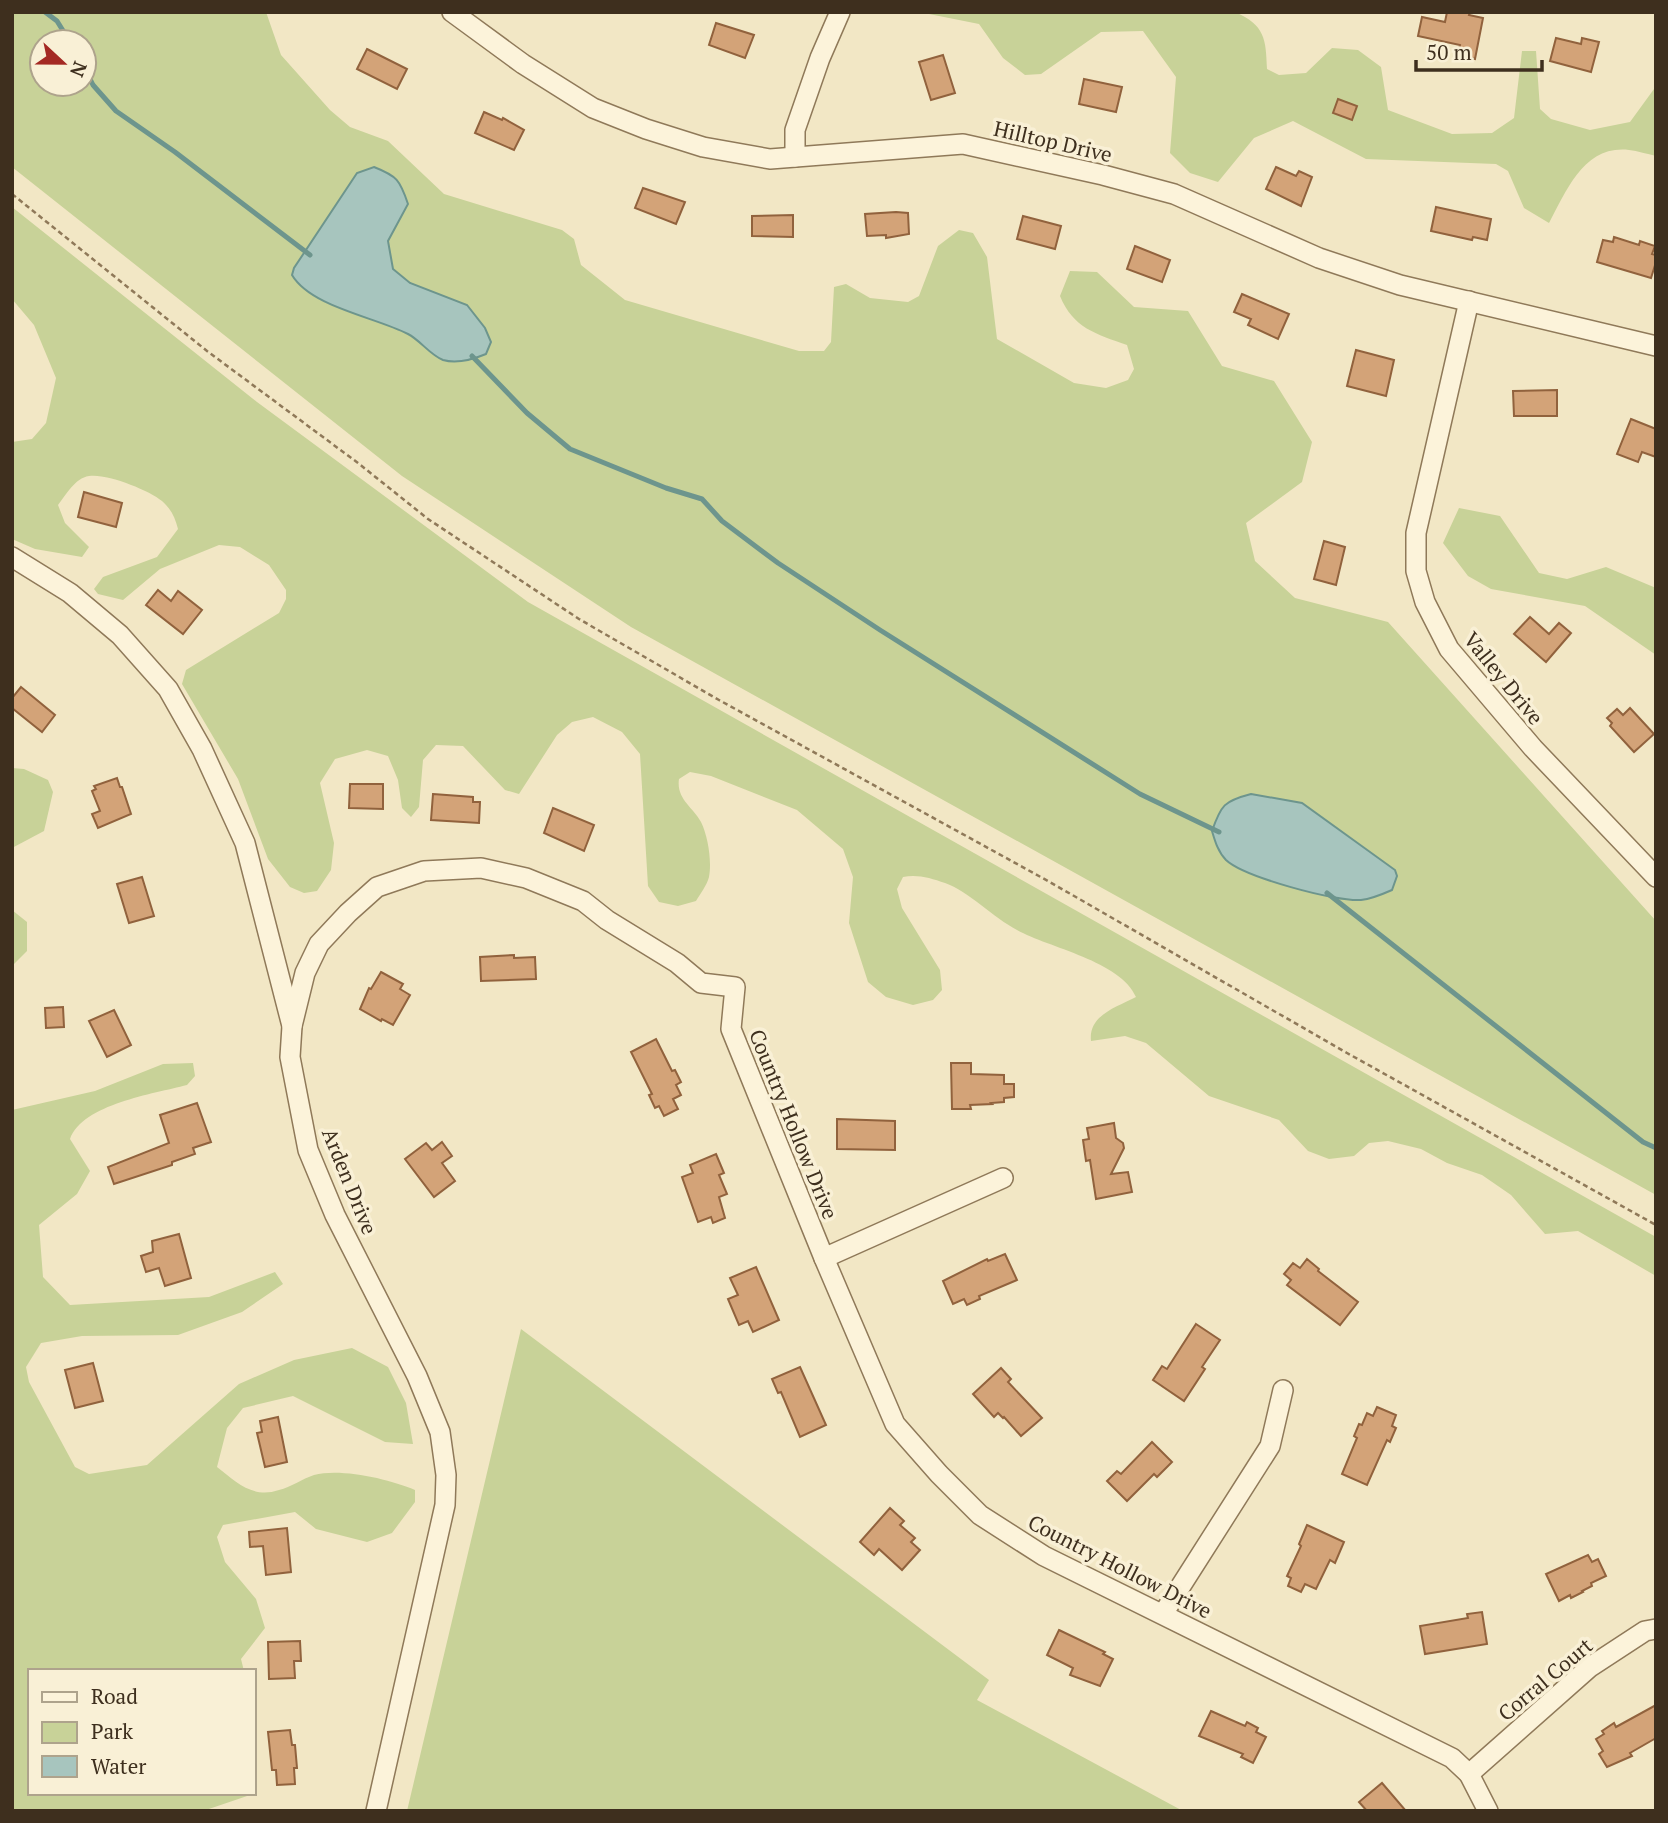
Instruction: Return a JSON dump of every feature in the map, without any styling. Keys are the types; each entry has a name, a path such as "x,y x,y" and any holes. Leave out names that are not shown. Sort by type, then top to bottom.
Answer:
{"street":[{"name":"Hilltop Drive","path":"452,12 523,64 593,108 703,147 770,159 963,144 1103,175 1174,194 1320,258 1400,285 1656,346"},
{"path":"795,157 795,130 820,58 840,12"},
{"name":"Valley Drive","path":"1469,301 1416,533 1416,571 1425,602 1449,649 1533,748 1656,877"},
{"name":"Arden Drive","path":"12,557 80,601 120,635 168,689 202,749 245,843 292,1026 290,1058 309,1150 335,1215 416,1376 440,1432 446,1475 445,1505 376,1811"},
{"name":"Country Hollow Drive","path":"292,1026 305,973 319,944 377,887 424,871 481,868 526,878 583,901 607,920 677,963 701,983 735,987 731,1029 824,1258 895,1424 939,1474 980,1515 1044,1556 1452,1758 1469,1774 1488,1811"},
{"path":"824,1258 1003,1178"},
{"path":"1163,1614 1270,1447 1283,1390"},
{"name":"Corral Court","path":"1469,1774 1590,1667 1645,1632 1656,1629"}],"path":[{"path":"12,194 207,351 358,463 428,519 579,619 682,680 1070,894 1656,1225"}],"green space":[{"path":"12,12 266,12 281,55 330,110 350,127 388,141 444,194 562,230 574,239 581,265 625,300 799,351 824,351 831,342 834,287 846,284 870,298 908,302 919,296 938,246 959,230 973,233 987,257 997,339 1074,383 1106,388 1128,380 1134,369 1127,345 1087,328 1065,307 1060,296 1070,271 1097,272 1134,307 1188,311 1222,366 1274,381 1312,442 1302,482 1246,523 1255,561 1295,598 1388,622 1656,921 1656,1195 631,627 402,476 12,167","holes":["357,173 408,204 388,241 393,269 410,283 467,305 485,328 491,342 444,360 408,334 314,296 301,287 292,275"]},
{"path":"919,12 1235,12 1253,22 1262,34 1267,69 1279,75 1306,73 1332,48 1358,50 1381,67 1388,110 1452,134 1492,133 1514,118 1522,51 1536,51 1540,109 1551,119 1590,130 1630,122 1654,89 1656,48 1656,156 1629,150 1613,150 1600,155 1589,162 1570,184 1549,223 1524,208 1508,171 1496,164 1366,159 1293,121 1254,138 1218,182 1190,173 1170,153 1176,77 1143,31 1101,32 1041,74 1025,75 1003,58 979,24"},
{"path":"12,207 257,402 528,602 1656,1237 1656,1276 1578,1231 1545,1234 1511,1195 1482,1175 1447,1163 1421,1149 1388,1141 1369,1143 1354,1156 1329,1159 1308,1151 1279,1120 1209,1096 1146,1043 1125,1036 1091,1041 1091,1032 1099,1018 1136,997 1128,985 1100,965 1017,930 963,892 945,883 908,876 903,877 897,889 902,908 940,970 942,990 933,1000 913,1005 886,997 868,982 849,923 853,877 843,849 797,810 711,776 690,772 679,779 680,792 706,834 710,856 708,880 696,901 678,906 659,902 648,886 640,754 622,732 593,717 572,722 557,735 519,794 505,790 463,746 436,745 423,760 419,807 411,817 402,808 398,780 388,756 367,750 335,759 320,783 334,843 331,870 317,891 304,893 290,887 268,859 238,779 182,684 186,670 279,613 286,599 286,590 269,565 240,547 219,545 160,569 123,600 98,594 94,589 103,577 157,557 178,529 170,510 162,501 127,483 106,477 84,477 58,505 65,523 89,547 82,557 35,549 12,539 12,442 32,439 46,423 56,378 34,325 12,299"},
{"path":"1459,508 1500,516 1539,573 1567,579 1606,567 1656,588 1656,655 1585,606 1491,589 1468,576 1443,543"},
{"path":"12,768 24,769 48,780 53,792 44,831 12,848"},
{"path":"12,910 27,922 27,951 12,966"},
{"path":"193,1063 195,1076 187,1085 104,1109 77,1127 70,1139 90,1171 77,1194 39,1225 43,1277 70,1305 209,1297 275,1272 283,1284 242,1312 178,1335 82,1336 41,1343 26,1367 29,1382 75,1467 89,1474 147,1465 239,1384 294,1360 352,1348 388,1367 406,1403 413,1444 385,1442 293,1396 243,1408 227,1428 217,1467 253,1491 270,1492 314,1475 338,1473 379,1479 415,1490 415,1502 392,1533 367,1542 316,1529 295,1512 223,1525 217,1537 225,1562 256,1599 265,1628 241,1659 244,1669 28,1669 28,1795 250,1795 203,1811 12,1811 12,1110 95,1091 163,1064"},
{"path":"521,1329 989,1680 977,1700 1183,1811 407,1811"}],"water":[{"path":"374,167 397,180 408,204 388,241 393,269 410,283 467,305 485,328 491,342 486,354 460,361 443,360 408,334 328,303 301,286 292,275 357,173"},
{"path":"1251,794 1302,803 1395,870 1397,876 1392,890 1361,900 1349,900 1270,881 1236,867 1226,860 1219,850 1212,831 1225,805"}],"building":[{"path":"1447,12 1470,12 1469,15 1483,18 1475,59 1458,55 1460,45 1418,36 1422,17 1445,22"},
{"path":"716,23 754,35 745,58 709,45"},
{"path":"1556,38 1581,44 1582,38 1599,42 1591,72 1550,61"},
{"path":"367,49 407,69 397,89 357,69"},
{"path":"943,55 955,93 931,100 919,62"},
{"path":"1084,79 1122,87 1116,112 1079,104"},
{"path":"1338,99 1357,106 1352,120 1333,113"},
{"path":"484,112 502,120 503,118 524,130 514,150 475,133"},
{"path":"1276,167 1296,176 1299,171 1312,177 1301,206 1266,189"},
{"path":"643,188 685,202 676,224 635,208"},
{"path":"1436,207 1491,219 1487,240 1473,237 1472,240 1431,231"},
{"path":"908,213 909,234 886,238 886,235 867,236 865,214"},
{"path":"793,215 793,237 752,236 752,216"},
{"path":"1023,216 1061,226 1055,249 1017,239"},
{"path":"1614,237 1639,245 1640,241 1655,246 1652,254 1656,255 1656,262 1651,278 1597,262 1603,240 1613,242"},
{"path":"1135,246 1170,260 1162,282 1127,269"},
{"path":"1242,294 1289,314 1278,339 1248,325 1251,319 1234,312"},
{"path":"1356,350 1394,360 1386,396 1347,386"},
{"path":"1557,390 1557,416 1514,416 1513,391"},
{"path":"1631,419 1656,429 1656,457 1642,452 1638,462 1617,454"},
{"path":"84,492 122,503 116,527 78,517"},
{"path":"1324,541 1345,547 1336,585 1314,579"},
{"path":"158,590 171,601 178,591 202,610 183,634 146,605"},
{"path":"1530,617 1549,634 1559,623 1571,633 1546,662 1514,634"},
{"path":"21,687 55,715 42,732 12,708 12,698"},
{"path":"1630,708 1654,734 1634,752 1610,726 1612,723 1607,718 1617,709 1623,715"},
{"path":"117,778 131,814 98,828 92,814 100,811 92,791 96,789 94,786"},
{"path":"350,784 383,784 383,809 349,808"},
{"path":"433,794 473,797 473,802 480,802 479,823 431,820"},
{"path":"553,808 594,825 584,851 544,833"},
{"path":"142,877 154,916 129,923 117,884"},
{"path":"514,955 514,958 535,957 536,979 481,981 480,957"},
{"path":"381,972 403,984 400,989 410,995 393,1025 360,1009 369,988 371,989"},
{"path":"63,1007 64,1027 46,1028 45,1008"},
{"path":"114,1010 131,1045 107,1057 89,1021"},
{"path":"656,1039 672,1071 675,1070 681,1082 676,1085 681,1095 673,1099 678,1109 664,1116 659,1106 655,1108 649,1095 652,1094 631,1052"},
{"path":"951,1063 971,1063 971,1074 1004,1075 1004,1084 1014,1084 1014,1097 1004,1098 1004,1102 970,1105 971,1109 952,1109"},
{"path":"197,1103 211,1142 193,1148 195,1154 172,1162 172,1165 114,1184 108,1167 169,1143 160,1115"},
{"path":"837,1119 895,1121 895,1150 837,1149"},
{"path":"1114,1123 1116,1138 1123,1143 1124,1148 1111,1174 1128,1172 1132,1192 1096,1199 1090,1160 1086,1161 1083,1140 1089,1139 1087,1128"},
{"path":"442,1142 452,1156 442,1163 455,1181 434,1197 405,1159 426,1143 432,1150"},
{"path":"716,1154 724,1173 719,1175 727,1194 719,1197 725,1218 713,1223 711,1217 698,1222 682,1177 693,1173 690,1165"},
{"path":"179,1234 191,1278 165,1286 159,1268 146,1272 141,1256 153,1252 152,1241"},
{"path":"1005,1254 1017,1280 979,1296 980,1299 967,1305 964,1299 953,1304 943,1281 987,1259 988,1261"},
{"path":"1307,1259 1358,1302 1340,1325 1287,1285 1291,1280 1284,1274 1293,1263 1300,1268"},
{"path":"756,1267 779,1320 753,1332 748,1321 739,1325 728,1299 738,1295 730,1278"},
{"path":"1196,1324 1220,1340 1184,1401 1153,1380 1162,1366 1167,1369"},
{"path":"93,1363 103,1401 75,1408 65,1370"},
{"path":"800,1367 826,1425 800,1437 781,1392 778,1393 772,1379"},
{"path":"1001,1368 1011,1379 1008,1382 1042,1418 1021,1436 1004,1417 998,1413 994,1417 973,1394"},
{"path":"1377,1407 1396,1415 1392,1426 1396,1428 1390,1442 1387,1440 1367,1485 1342,1474 1357,1438 1354,1436 1359,1424 1362,1425 1367,1413 1373,1416"},
{"path":"278,1417 287,1462 265,1467 257,1433 262,1432 260,1421"},
{"path":"1152,1442 1172,1462 1157,1477 1154,1474 1127,1501 1107,1481 1117,1471 1121,1474"},
{"path":"890,1508 904,1521 900,1525 915,1538 911,1542 920,1550 902,1570 879,1549 874,1555 860,1542"},
{"path":"1307,1525 1344,1542 1335,1563 1330,1560 1316,1589 1305,1584 1301,1592 1288,1586 1291,1578 1287,1576"},
{"path":"287,1528 291,1572 266,1575 263,1546 250,1547 249,1532"},
{"path":"1588,1555 1592,1562 1598,1559 1606,1576 1591,1583 1592,1586 1583,1592 1559,1601 1546,1574"},
{"path":"1482,1612 1487,1644 1425,1654 1420,1626 1468,1618 1467,1614"},
{"path":"1059,1630 1105,1652 1103,1654 1113,1659 1100,1686 1070,1675 1073,1668 1047,1655"},
{"path":"300,1641 301,1661 294,1661 295,1678 269,1679 268,1642"},
{"path":"1656,1705 1656,1738 1630,1753 1632,1756 1607,1767 1599,1754 1603,1751 1596,1739 1604,1734 1602,1731 1614,1723 1616,1727"},
{"path":"1211,1711 1245,1726 1247,1722 1258,1728 1256,1732 1266,1737 1253,1763 1241,1757 1243,1754 1199,1736"},
{"path":"290,1730 292,1745 295,1745 295,1784 277,1785 276,1770 272,1770 268,1732"},
{"path":"1382,1783 1406,1811 1367,1811 1359,1802"}],"waterway":[{"path":"45,12 61,28"},
{"path":"98,91 116,111 175,152 310,255"},
{"path":"472,356 527,413 570,449 666,488 702,499 722,521 778,563 880,630 1140,794 1219,832"},
{"path":"1327,893 1643,1142 1656,1148"}]}
